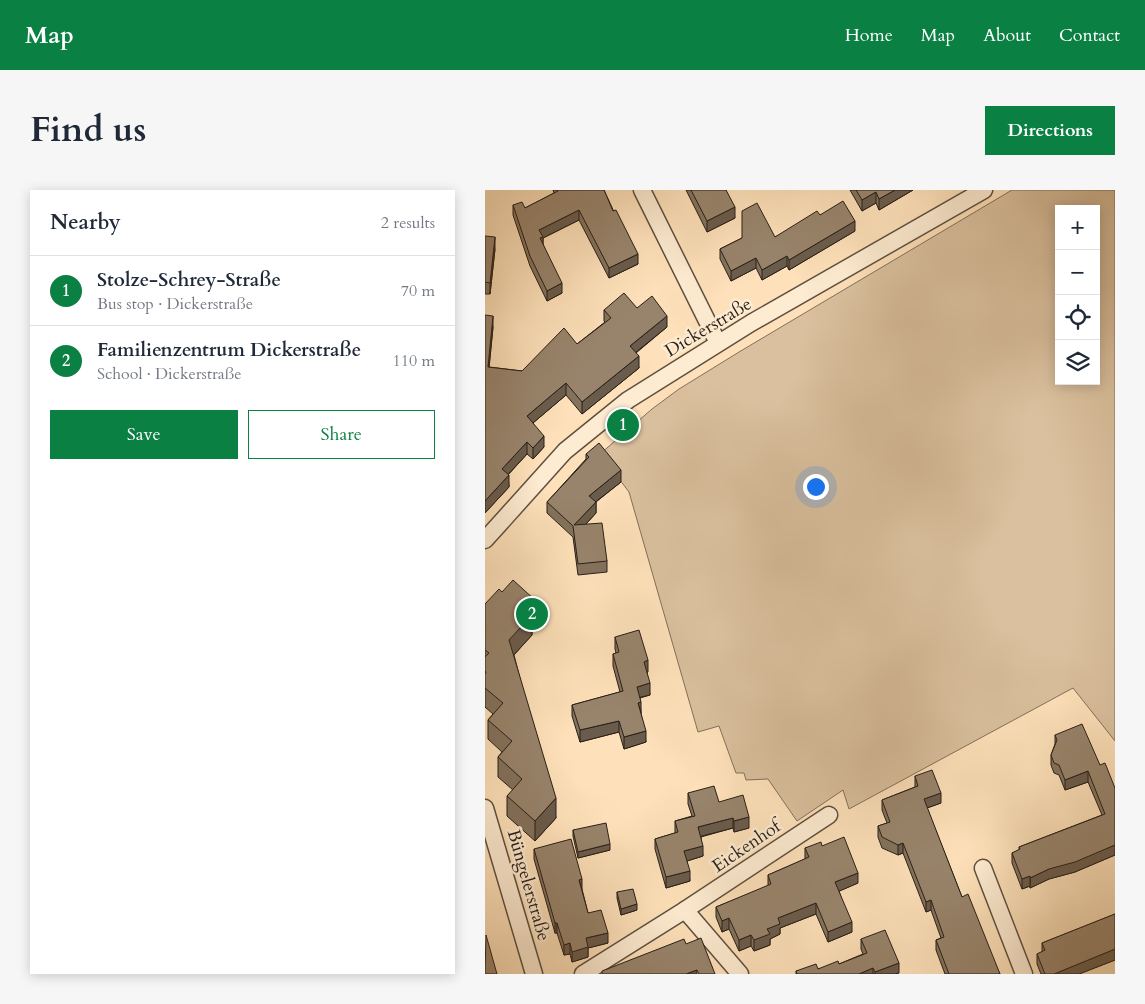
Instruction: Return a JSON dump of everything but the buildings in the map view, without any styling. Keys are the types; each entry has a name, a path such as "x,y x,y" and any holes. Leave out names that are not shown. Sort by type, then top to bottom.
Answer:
{"street":[{"path":"642,190 718,343"},
{"name":"Dickerstraße","path":"485,540 565,450 628,400 718,343 984,190"},
{"name":"Büngelerstraße","path":"485,808 534,974"},
{"name":"Eickenhof","path":"583,974 685,910 829,814"},
{"path":"983,868 1024,974"},
{"path":"685,910 740,974"}],"shaded area":[{"path":"1012,190 1115,190 1115,741 1073,688 849,809 843,790 797,821 768,779 746,780 744,773 736,773 719,726 698,732 629,492 600,454 652,409 679,389"}],"place":[{"name":"Stolze-Schrey-Straße","path":"623,425"},
{"name":"Familienzentrum Dickerstraße","path":"532,614"}]}
